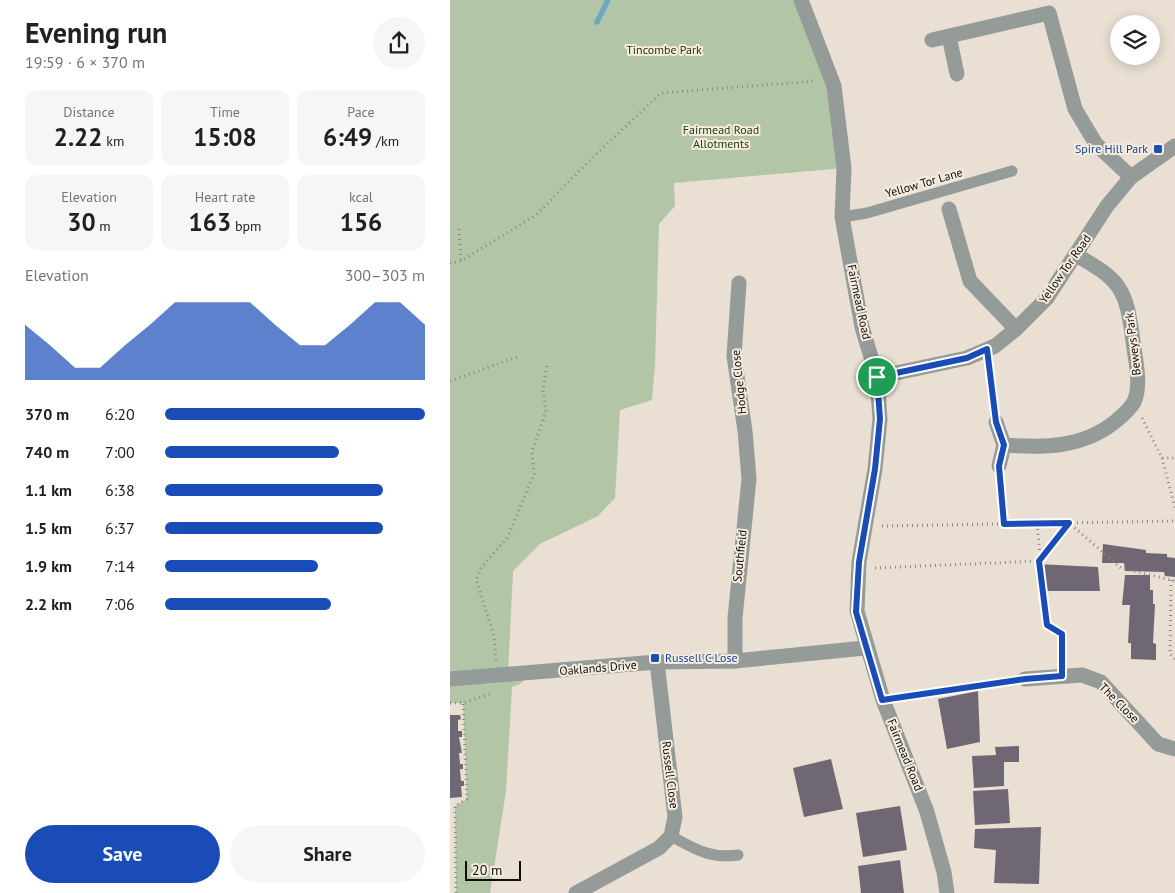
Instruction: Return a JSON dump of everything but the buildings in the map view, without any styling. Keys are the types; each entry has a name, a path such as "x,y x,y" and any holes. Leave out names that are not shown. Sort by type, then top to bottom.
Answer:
{"street":[{"name":"Fairmead Road","path":"801,0 832,80 841,130 844,168 842,217 862,328 877,377 880,419 875,469 859,562 856,612 865,648 882,700 927,812 948,893"},
{"path":"932,40 1047,6 1076,109 1096,144 1131,177"},
{"path":"949,36 957,74"},
{"name":"Yellow Tor Road","path":"877,377 967,358 987,349 1016,329 1047,298 1107,206 1131,177 1175,146"},
{"path":"950,209 970,282 1016,329"},
{"name":"Beweys Park","path":"1076,255 1113,279 1122,290 1128,306 1137,380 1134,401"},
{"name":"Hodge Close","path":"739,283 734,356 746,451"},
{"path":"1004,445 1052,447 1080,441 1104,431 1125,413 1134,401"},
{"path":"996,422 1004,445 999,466"},
{"name":"Southfield","path":"735,661 735,610 749,479 746,451"},
{"name":"Oaklands Drive","path":"450,679 657,662 735,661 865,648"},
{"name":"Russell Close","path":"657,662 675,817 671,836"},
{"name":"The Close","path":"1025,679 1082,675 1101,682 1158,744 1175,749"},
{"path":"576,893 659,848 671,836"}],"lane":[{"name":"Yellow Tor Lane","path":"842,217 867,214 1012,171"},
{"path":"671,836 700,852 720,858 738,855"}],"path":[{"path":"450,263 461,261 536,215 587,163 661,93 832,80"},
{"path":"459,229 461,261"},
{"path":"987,349 996,422"},
{"path":"450,381 517,357"},
{"path":"496,676 494,636 476,580 481,568 507,538 534,474 532,451 546,412 543,390 547,363"},
{"path":"1134,401 1162,458 1175,508"},
{"path":"1162,458 1175,458"},
{"path":"999,466 1004,524"},
{"path":"864,526 1175,521"},
{"path":"869,569 1039,561 1069,523"},
{"path":"1069,523 1121,568 1173,580 1170,654 1175,658"},
{"path":"1037,524 1039,561 1047,625 1062,634 1062,676"},
{"path":"882,700 1025,679"},
{"path":"456,893 454,806 467,799 463,703"}],"green space":[{"path":"450,0 804,0 818,41 844,168 674,183 675,206 659,224 655,365 652,400 620,410 615,498 598,516 540,544 513,571 508,675 531,674 520,684 512,687 506,791 490,893 456,893 455,806 467,799 463,703 450,703"}],"waterway":[{"path":"597,22 608,0"}],"place":[{"name":"Spire Hill Park","path":"1158,149"},
{"name":"Russell C Lose","path":"655,658"}],"route":[{"path":"987,349 996,422 1004,445 999,466 1004,524 1069,523 1039,561 1047,625 1062,634 1062,676 1025,679 882,700 865,648 856,612 859,562 875,469 880,419 877,377 967,358 987,349"}],"park label":[{"name":"Tincombe Park","path":"664,50"},
{"name":"Fairmead Road Allotments","path":"721,137"}]}
